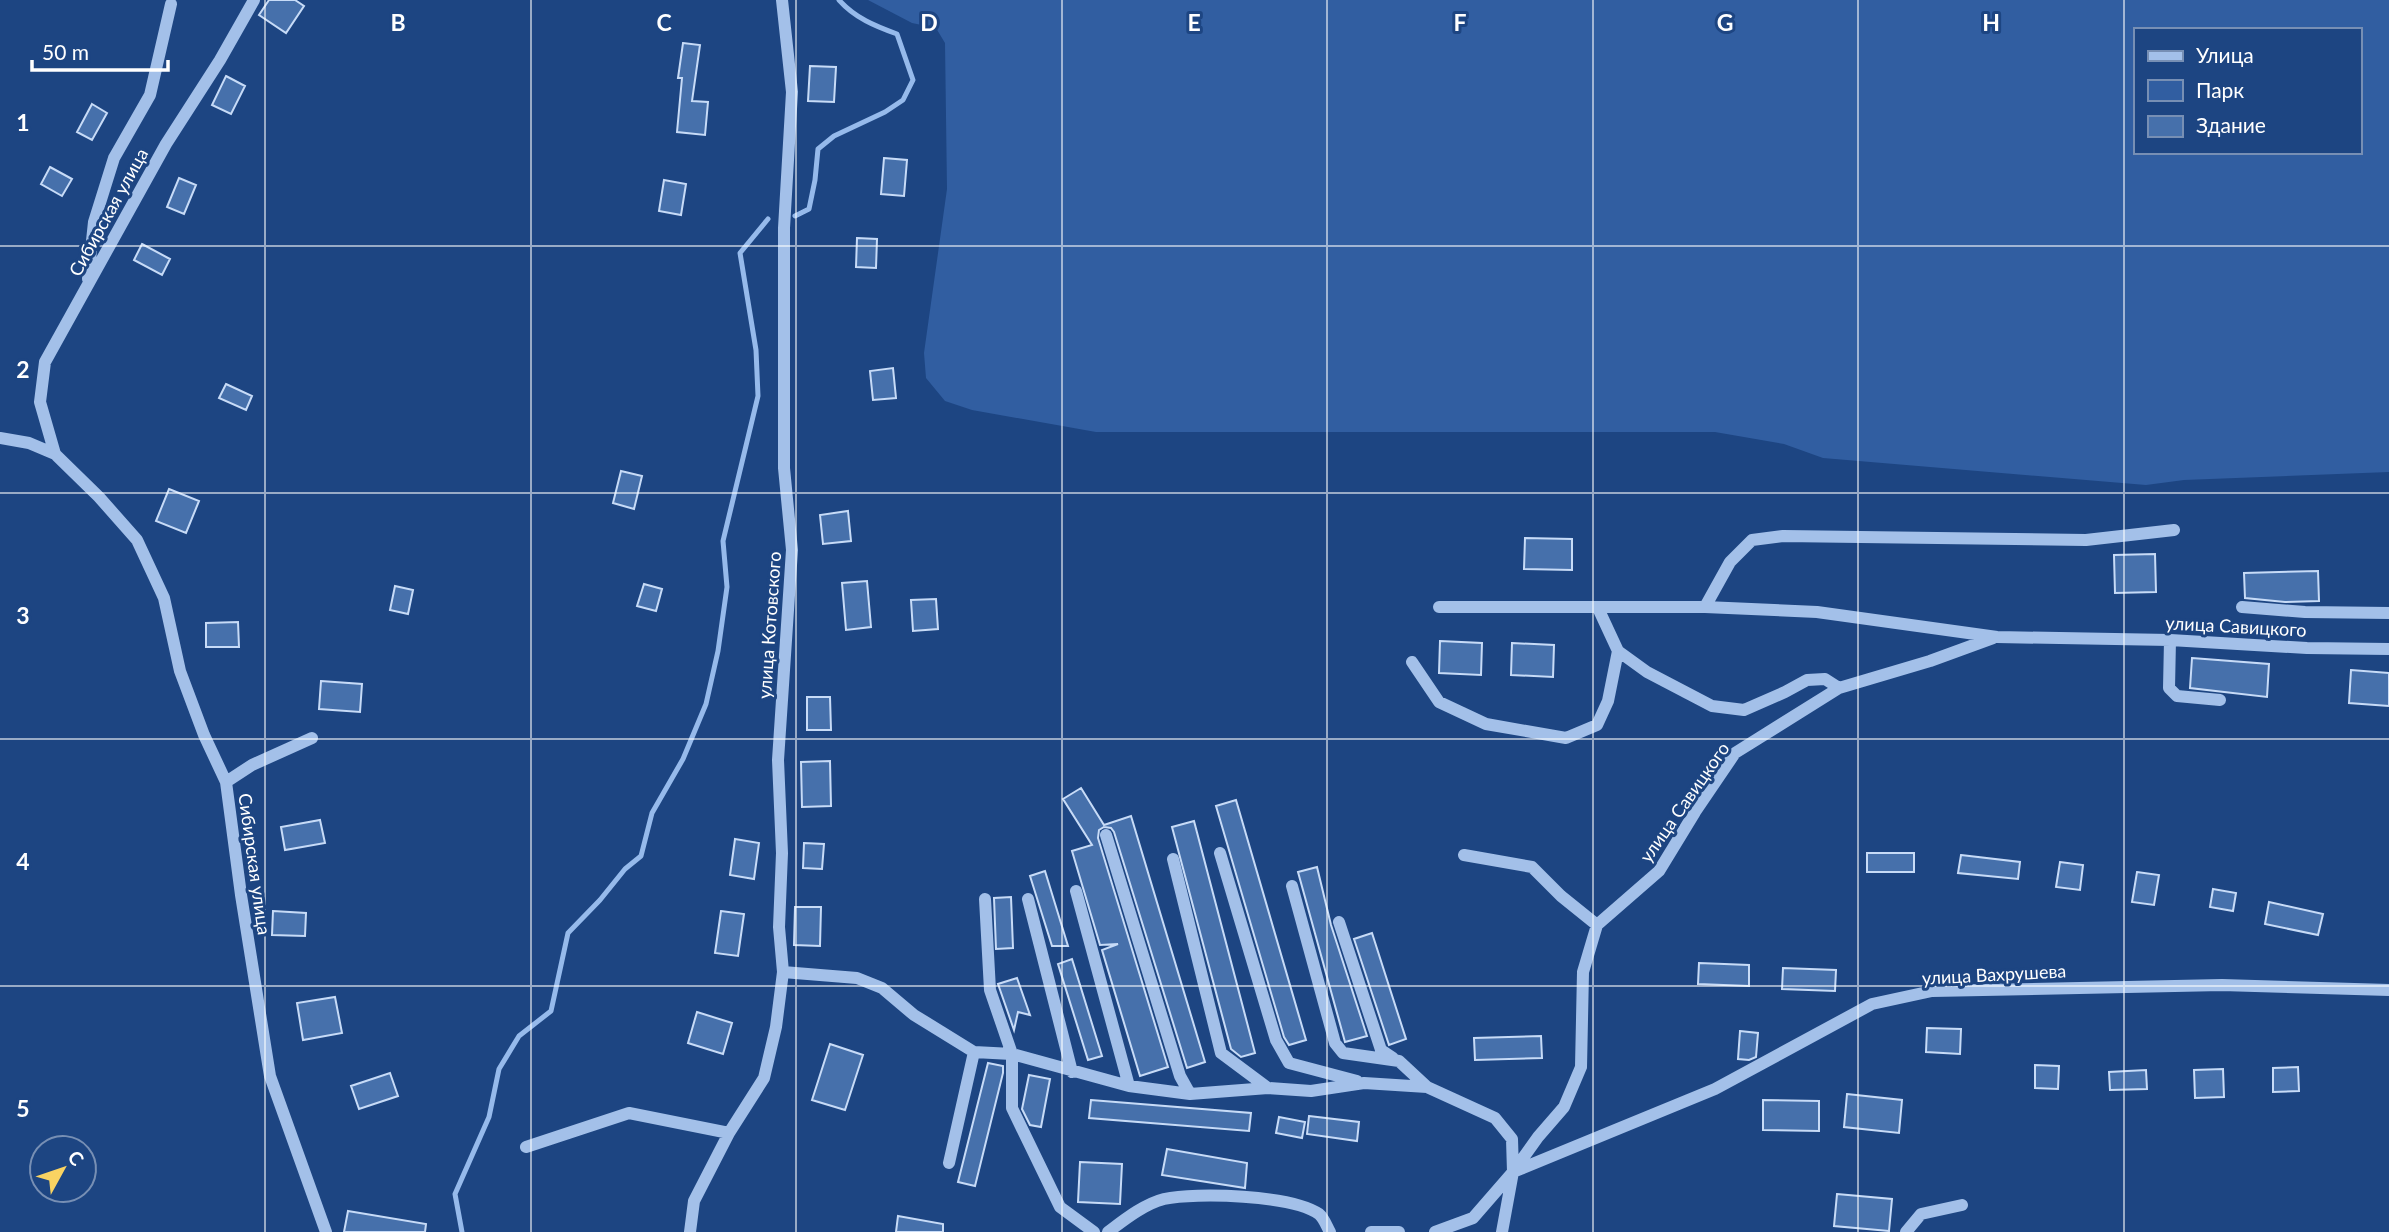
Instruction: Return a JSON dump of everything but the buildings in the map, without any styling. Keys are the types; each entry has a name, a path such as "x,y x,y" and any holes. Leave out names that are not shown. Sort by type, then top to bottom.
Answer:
{"street":[{"name":"Сибирская улица","path":"55,454 40,402 45,362 166,144 220,60 254,0"},
{"name":"улица Котовского","path":"690,1232 694,1201 729,1133 764,1078 776,1027 783,972 779,927 782,853 778,760 792,550 784,468 784,228 792,92 782,0"},
{"path":"87,284 94,222 114,158 150,95 172,4"},
{"name":"Сибирская улица","path":"0,438 29,443 55,454 99,497 137,540 164,598 180,671 204,735 226,782 270,1076 326,1232"},
{"path":"1705,607 1730,562 1752,540 1783,536 2087,540 2174,530"},
{"name":"улица Савицкого","path":"1439,607 1705,607 1817,612 1997,637 2170,640 2307,648 2389,649"},
{"path":"2242,607 2305,612 2389,613"},
{"path":"1598,608 1618,651 1647,672 1712,706 1744,710 1807,680 1825,679 1839,688"},
{"name":"улица Савицкого","path":"1597,925 1659,871 1735,753 1839,688 1930,661 1997,637"},
{"path":"2170,640 2168,688 2177,696 2220,700"},
{"path":"1412,662 1439,702 1486,724 1566,738 1597,725 1608,701 1618,651"},
{"path":"226,782 252,765 312,738"},
{"path":"1106,835 1180,1076 1190,1094"},
{"path":"1220,853 1276,1041 1289,1063 1364,1083 1427,1087"},
{"path":"1435,1232 1472,1218 1513,1172 1564,1107 1581,1067 1583,972 1597,925 1561,896 1532,867 1464,855"},
{"path":"1173,859 1221,1053 1268,1088"},
{"path":"1292,886 1335,1042 1343,1053 1399,1061"},
{"path":"1076,891 1129,1086"},
{"path":"985,899 990,989 1012,1055 1012,1108 1060,1207 1094,1232"},
{"path":"1028,899 1072,1072"},
{"path":"1339,922 1381,1050 1399,1061 1427,1087 1495,1118 1512,1139 1513,1172 1502,1232"},
{"path":"783,972 856,978 883,988 914,1015 974,1052 1012,1055 1129,1086 1190,1094 1268,1088 1311,1091 1364,1083"},
{"name":"улица Вахрушева","path":"1513,1172 1715,1089 1872,1004 1932,991 2222,985 2389,990"},
{"path":"949,1163 974,1052"},
{"path":"526,1147 629,1113 729,1133"},
{"path":"1108,1232 1128,1217 1162,1199 1223,1195 1295,1204 1320,1215 1330,1232"},
{"path":"1906,1232 1922,1214 1962,1205"},
{"path":"1371,1232 1399,1232"}],"green space":[{"path":"868,0 2389,0 2389,472 2184,480 2146,485 1823,458 1784,444 1715,432 1096,432 972,410 945,401 926,378 924,353 947,189 945,43 936,28 912,23"}],"waterway":[{"path":"795,216 809,209 818,149 834,136 885,112 903,100 913,80 897,34 859,17 839,0"},
{"path":"462,1232 455,1194 489,1117 499,1069 519,1036 551,1011 568,933 625,869 641,856 652,813 683,759 706,704 718,651 727,587 723,541 758,396 756,350 740,253 768,219"}]}
